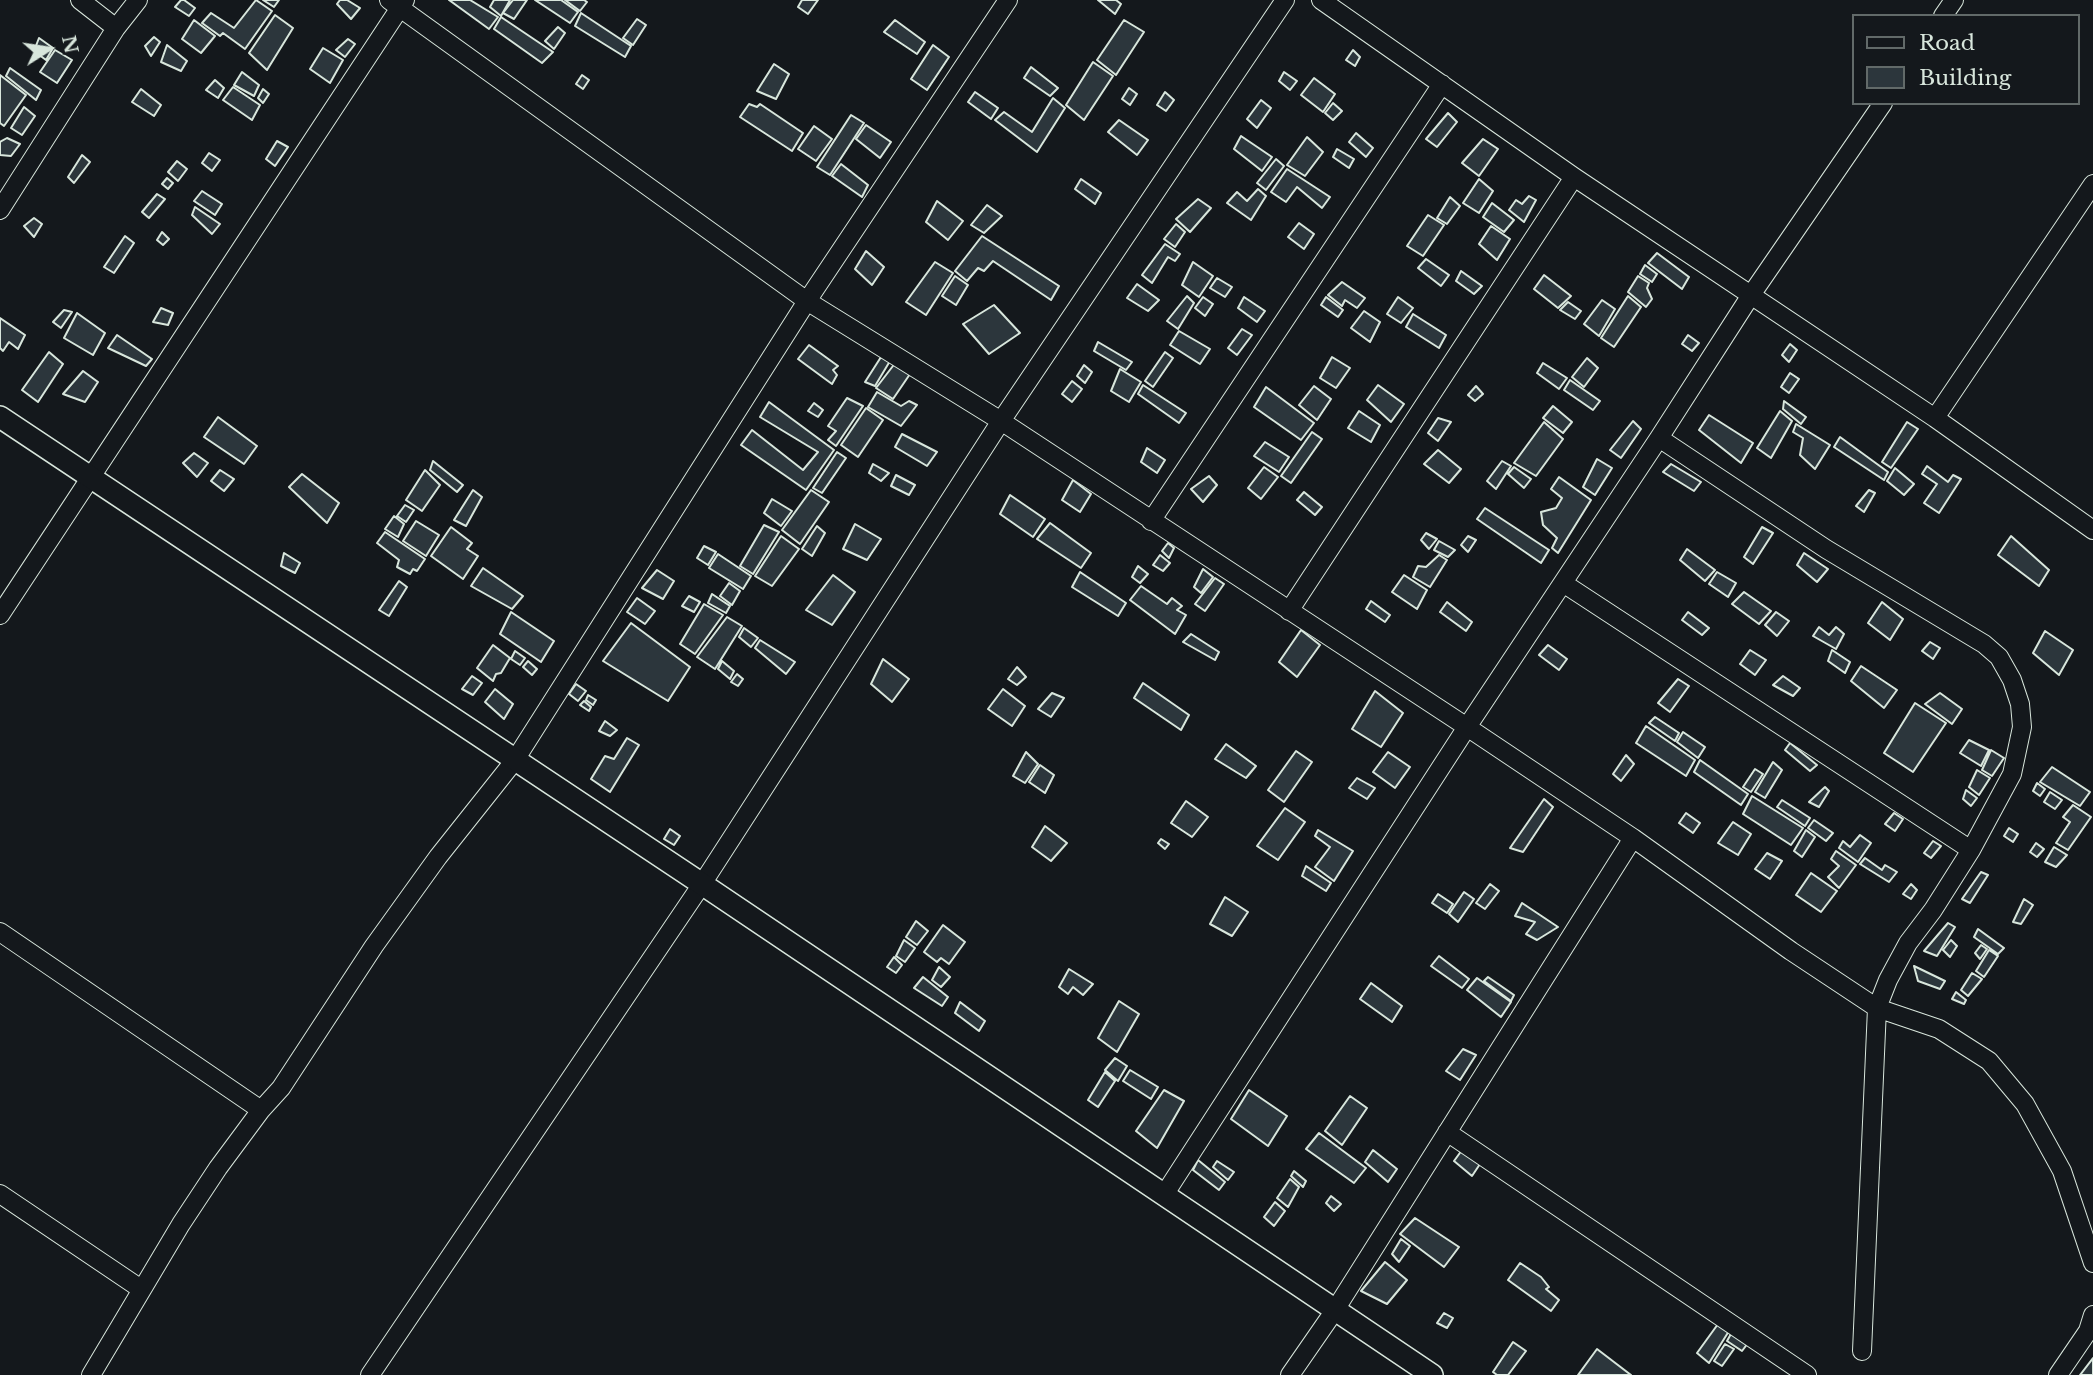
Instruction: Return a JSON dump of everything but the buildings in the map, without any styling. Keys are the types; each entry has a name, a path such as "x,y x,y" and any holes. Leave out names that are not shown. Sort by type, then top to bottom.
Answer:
{"street":[{"path":"80,0 117,28"},
{"path":"0,210 117,28 138,0"},
{"path":"91,1375 210,1179 281,1087 374,946 430,868 515,760 807,301 1008,0"},
{"path":"370,1375 702,884 1001,421 1285,0"},
{"path":"1321,0 1574,177 1934,418 2093,530"},
{"path":"0,615 398,3 807,301 1001,421 1467,727 1633,838 1791,951 1877,1008 1939,1028 1989,1061 2025,1104 2062,1171 2093,1262"},
{"path":"1152,521 1442,84"},
{"path":"1164,1195 1751,295 1882,105"},
{"path":"1289,611 1574,177"},
{"path":"1934,418 2093,184"},
{"path":"0,417 702,884 1432,1375"},
{"path":"1660,438 1826,549 1983,644 1999,657 2020,704 2022,727 2012,774 1970,850 1933,910 1908,943 1888,980 1877,1008 1862,1351"},
{"path":"1563,583 1970,850"},
{"path":"1290,1375 1335,1310 1633,838"},
{"path":"0,933 261,1110"},
{"path":"1447,1132 1807,1375"},
{"path":"0,1194 141,1289"},
{"path":"2058,1375 2088,1331 2093,1315"}]}
